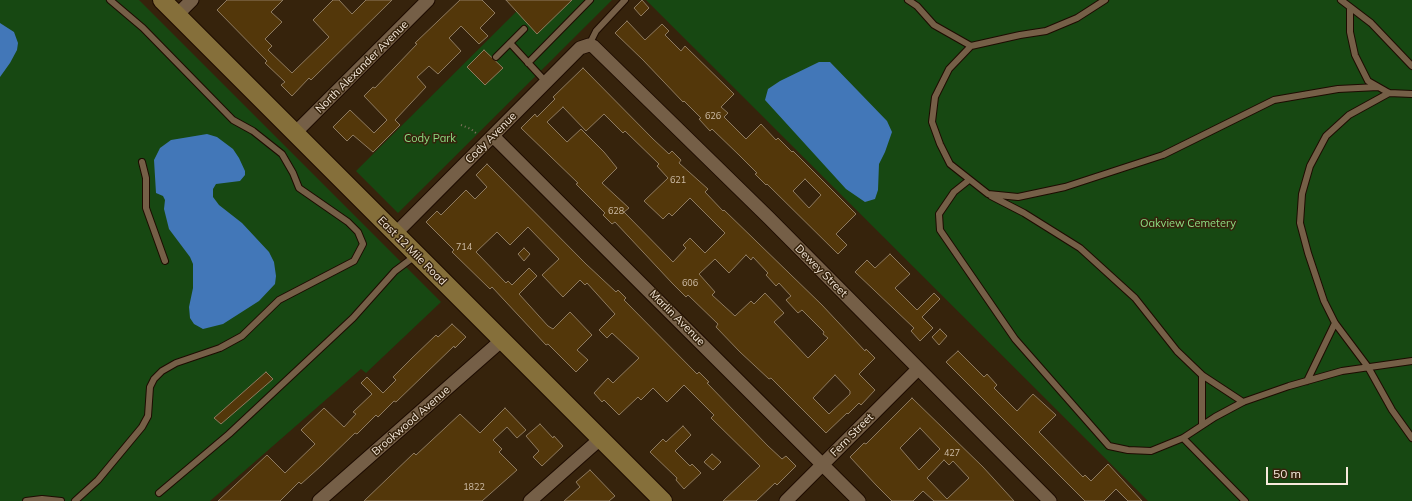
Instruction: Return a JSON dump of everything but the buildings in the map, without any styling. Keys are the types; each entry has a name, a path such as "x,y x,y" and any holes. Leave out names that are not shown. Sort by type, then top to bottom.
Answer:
{"main road":[{"name":"East 12 Mile Road","path":"162,0 663,501"}],"street":[{"path":"177,15 192,0"},
{"name":"North Alexander Avenue","path":"294,133 428,0"},
{"name":"Cody Avenue","path":"396,234 487,137 580,48 589,45"},
{"name":"Dewey Street","path":"589,45 596,48 613,64 769,218 1050,501"},
{"name":"Marlin Avenue","path":"487,137 860,501"},
{"name":"Brookwood Avenue","path":"319,501 502,340"},
{"name":"Fern Street","path":"786,501 918,369"},
{"path":"530,501 600,439"}],"lane":[{"path":"75,501 98,480 142,427 148,416 150,387 154,379 162,371 176,363 220,348 242,336 279,300 354,261 363,244 358,232 348,222 299,188 293,173 282,154 253,131 233,120 143,28 110,0"},
{"path":"528,62 590,0"},
{"path":"589,45 596,31 625,0"},
{"path":"908,0 917,6 934,25 971,46"},
{"path":"1105,0 1077,18 1046,31 971,46 949,69 935,98 932,122 940,144 950,164 988,194 1024,213 1080,248 1135,298 1177,351 1202,375 1243,402"},
{"path":"1341,0 1371,23 1412,66"},
{"path":"1350,8 1350,32 1355,55 1368,81 1389,93 1412,94"},
{"path":"496,57 524,29"},
{"path":"510,43 546,82"},
{"path":"988,194 1018,197 1065,187 1163,155 1212,129 1274,100 1338,89 1378,87"},
{"path":"1389,93 1349,115 1326,136 1310,166 1302,194 1300,223 1308,254 1324,301 1335,323 1368,367 1392,410 1412,438"},
{"path":"142,162 146,178 146,208 165,261"},
{"path":"969,180 954,192 939,214 940,230 1015,339 1109,446 1128,450 1150,451 1183,438 1202,425 1243,402 1342,371 1412,361"},
{"path":"159,493 229,434 352,318 396,272 416,255"},
{"path":"1307,381 1335,323"},
{"path":"1202,375 1202,425"},
{"path":"1183,438 1245,501"},
{"path":"26,501 42,499 61,501"}],"path":[{"path":"461,125 487,137"}],"green space":[{"path":"0,0 139,0 441,302 366,373 361,369 210,501 0,501"},
{"name":"Cody Park","path":"528,0 612,0 398,213 356,171"},
{"name":"Oakview Cemetery","path":"646,0 1412,0 1412,501 1148,501"}],"water":[{"path":"0,23 14,32 18,43 17,50 0,77"},
{"path":"819,62 830,62 887,121 892,132 879,164 878,190 875,199 865,202 846,189 765,100 768,89 780,81"},
{"path":"207,134 217,137 233,149 245,171 245,175 240,181 216,184 213,189 213,197 219,205 242,223 269,252 274,262 276,276 275,284 259,301 223,324 203,329 194,324 190,318 189,307 193,288 193,264 190,257 169,229 164,209 165,200 163,196 156,193 154,160 160,148 171,140"}]}
